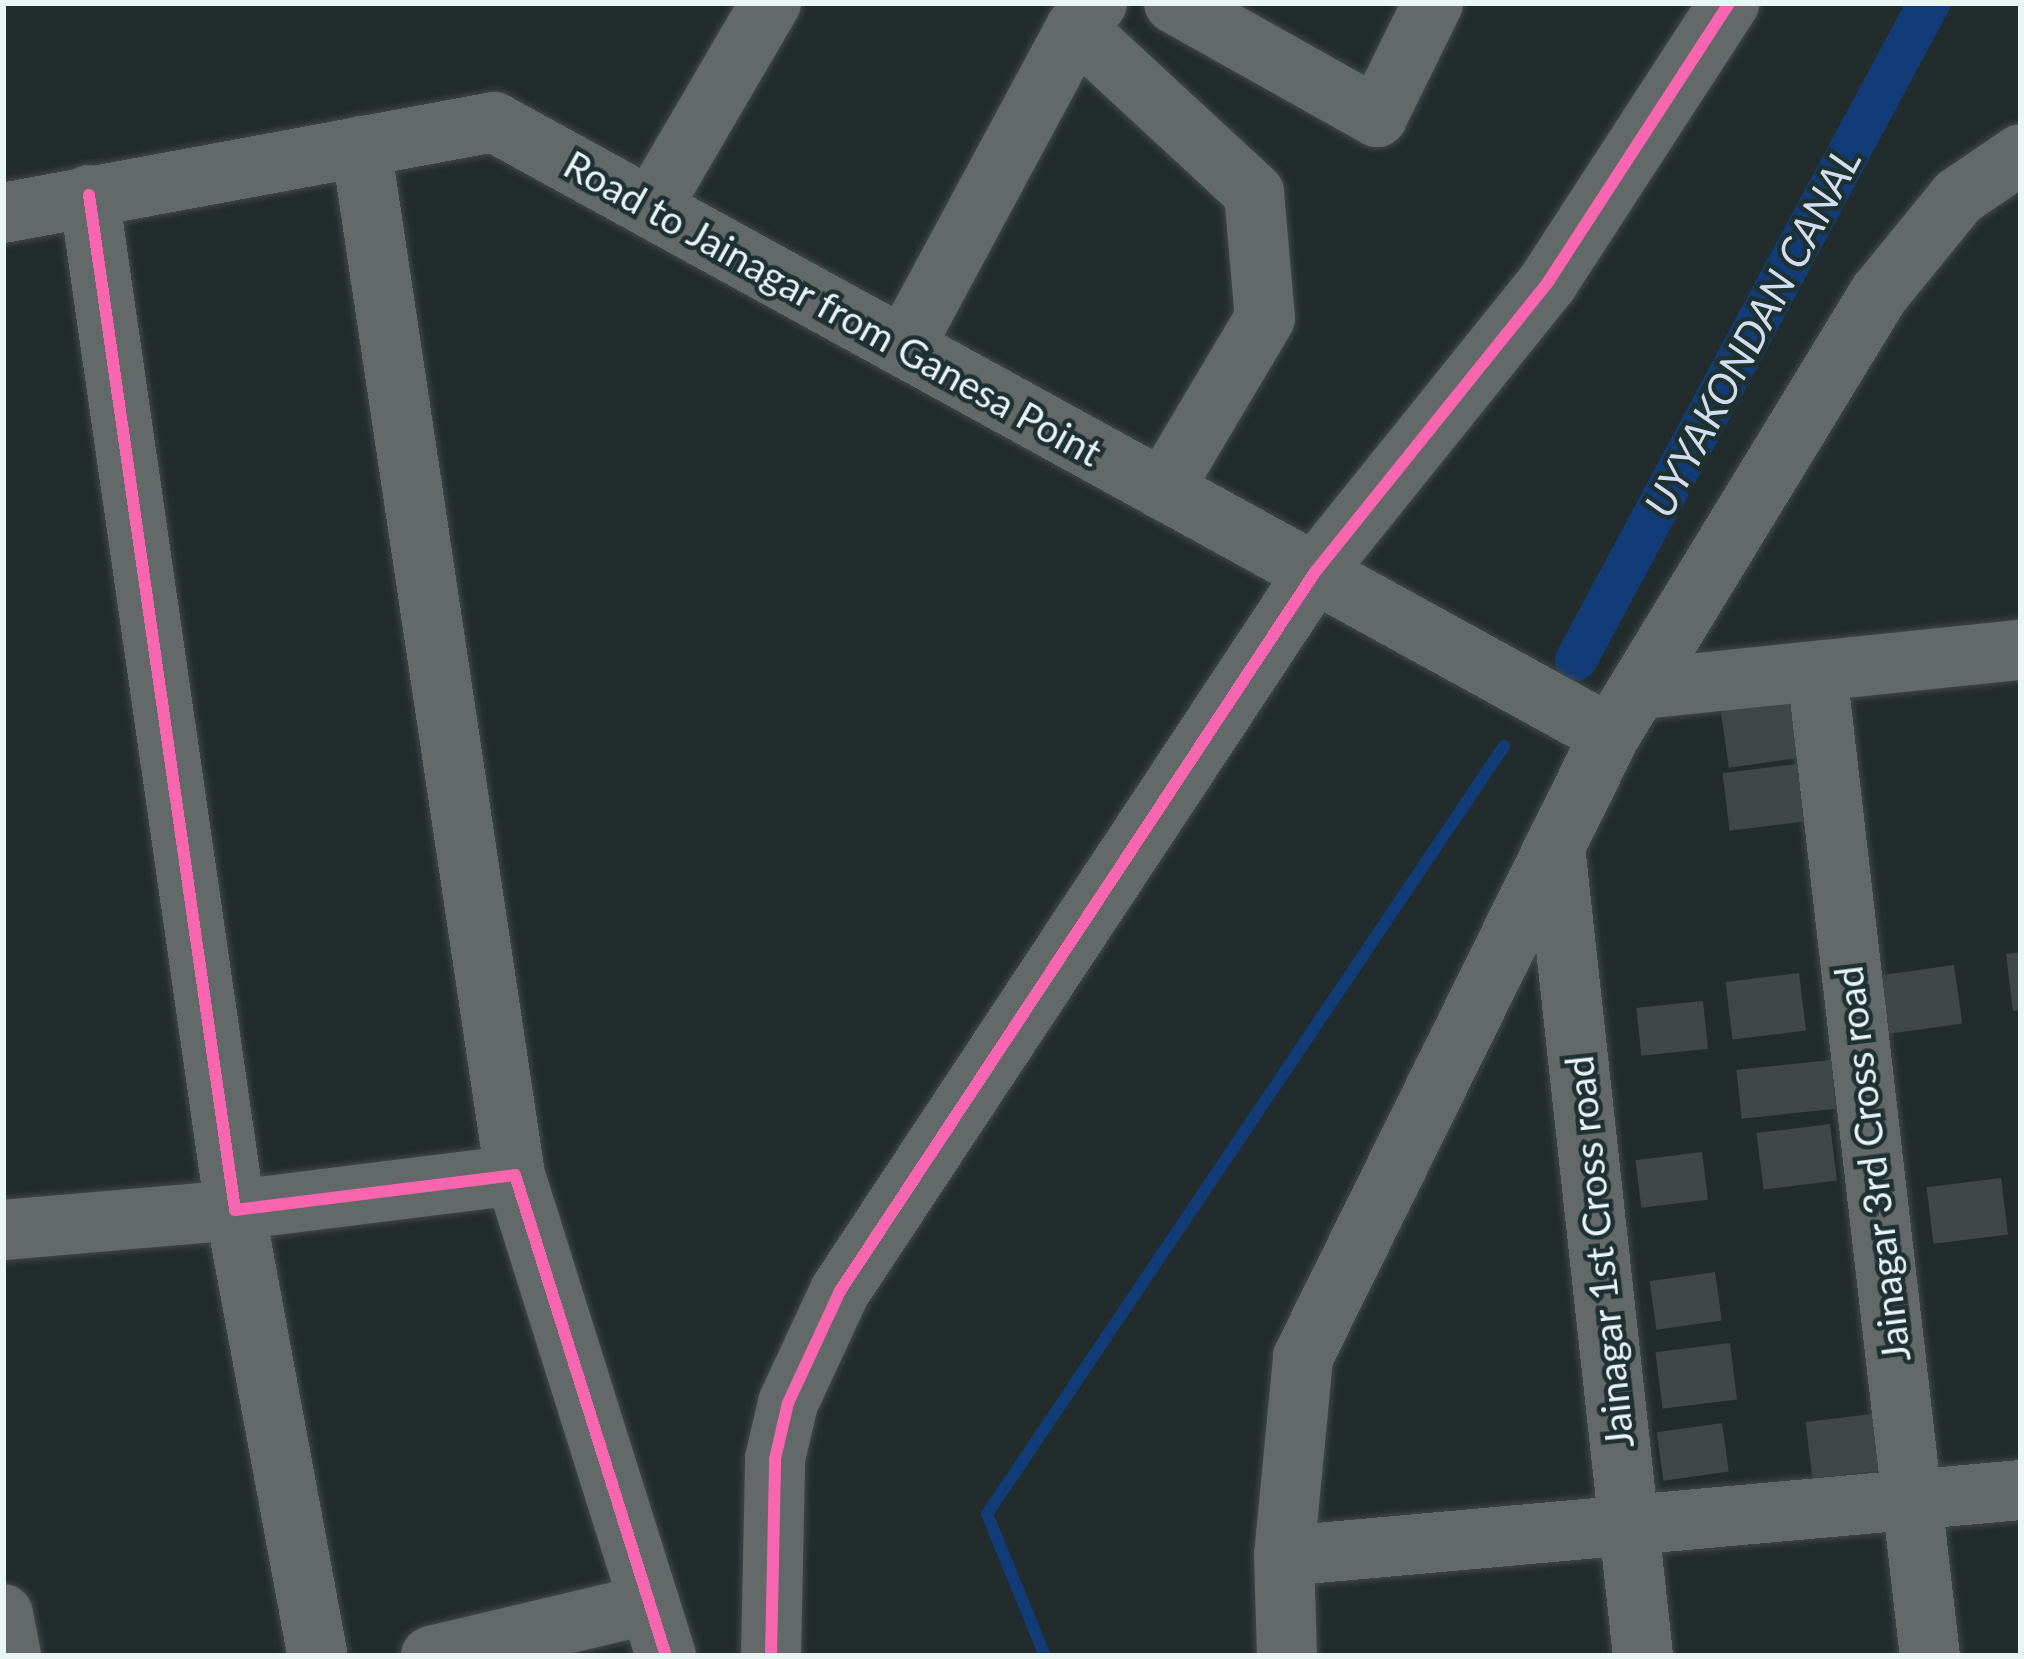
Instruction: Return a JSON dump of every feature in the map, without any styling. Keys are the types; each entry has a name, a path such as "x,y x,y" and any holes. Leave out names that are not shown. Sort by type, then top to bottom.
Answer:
{"street":[{"path":"651,208 771,3"},
{"path":"1174,3 1377,117 1433,3"},
{"path":"771,1656 775,1459 788,1403 840,1291 1315,572 1548,282 1730,3"},
{"path":"904,347 1087,15 1254,193 1265,318 1163,490"},
{"name":"Road to Jainagar from Ganesa Point","path":"3,213 494,122 1315,572 1626,712"},
{"path":"361,146 515,1175 658,1630 431,1656"},
{"path":"1287,1656 1284,1556 1303,1357 1626,712 1879,294 1958,197 2021,154"},
{"path":"89,195 235,1210 318,1656"},
{"path":"1626,712 1817,671 2021,650"},
{"name":"Jainagar 3rd Cross road","path":"1817,671 1930,1656"},
{"name":"Jainagar 1st Cross road","path":"1555,847 1643,1656"},
{"path":"3,1230 235,1210 515,1175"},
{"path":"1284,1556 2021,1490"},
{"path":"3,1614 11,1656"}],"building":[{"path":"1794,700 1802,757 1729,768 1721,710"},
{"path":"1797,764 1804,822 1730,831 1723,773"},
{"path":"2021,952 2021,1010 2013,1011 2006,954"},
{"path":"1954,965 1962,1023 1889,1034 1881,975"},
{"path":"1799,973 1806,1031 1733,1040 1726,982"},
{"path":"1703,1001 1708,1049 1641,1056 1636,1008"},
{"path":"1831,1060 1836,1109 1742,1119 1737,1070"},
{"path":"1830,1124 1837,1181 1763,1190 1757,1133"},
{"path":"1702,1152 1708,1200 1641,1208 1635,1160"},
{"path":"2001,1178 2008,1235 1934,1244 1927,1187"},
{"path":"1715,1272 1722,1321 1656,1330 1650,1281"},
{"path":"1730,1343 1737,1400 1663,1409 1656,1352"},
{"path":"1879,1413 1886,1470 1812,1479 1806,1422"},
{"path":"1722,1423 1729,1472 1663,1481 1657,1432"}],"waterway":[{"name":"UYYAKONDAN CANAL","path":"1576,660 1929,3"},
{"path":"1045,1656 987,1514 1504,746"}],"cycle path":[{"path":"771,1656 775,1459 788,1403 840,1291 1315,572 1548,282 1729,3"},
{"path":"89,195 235,1210 515,1175 666,1656"}]}
